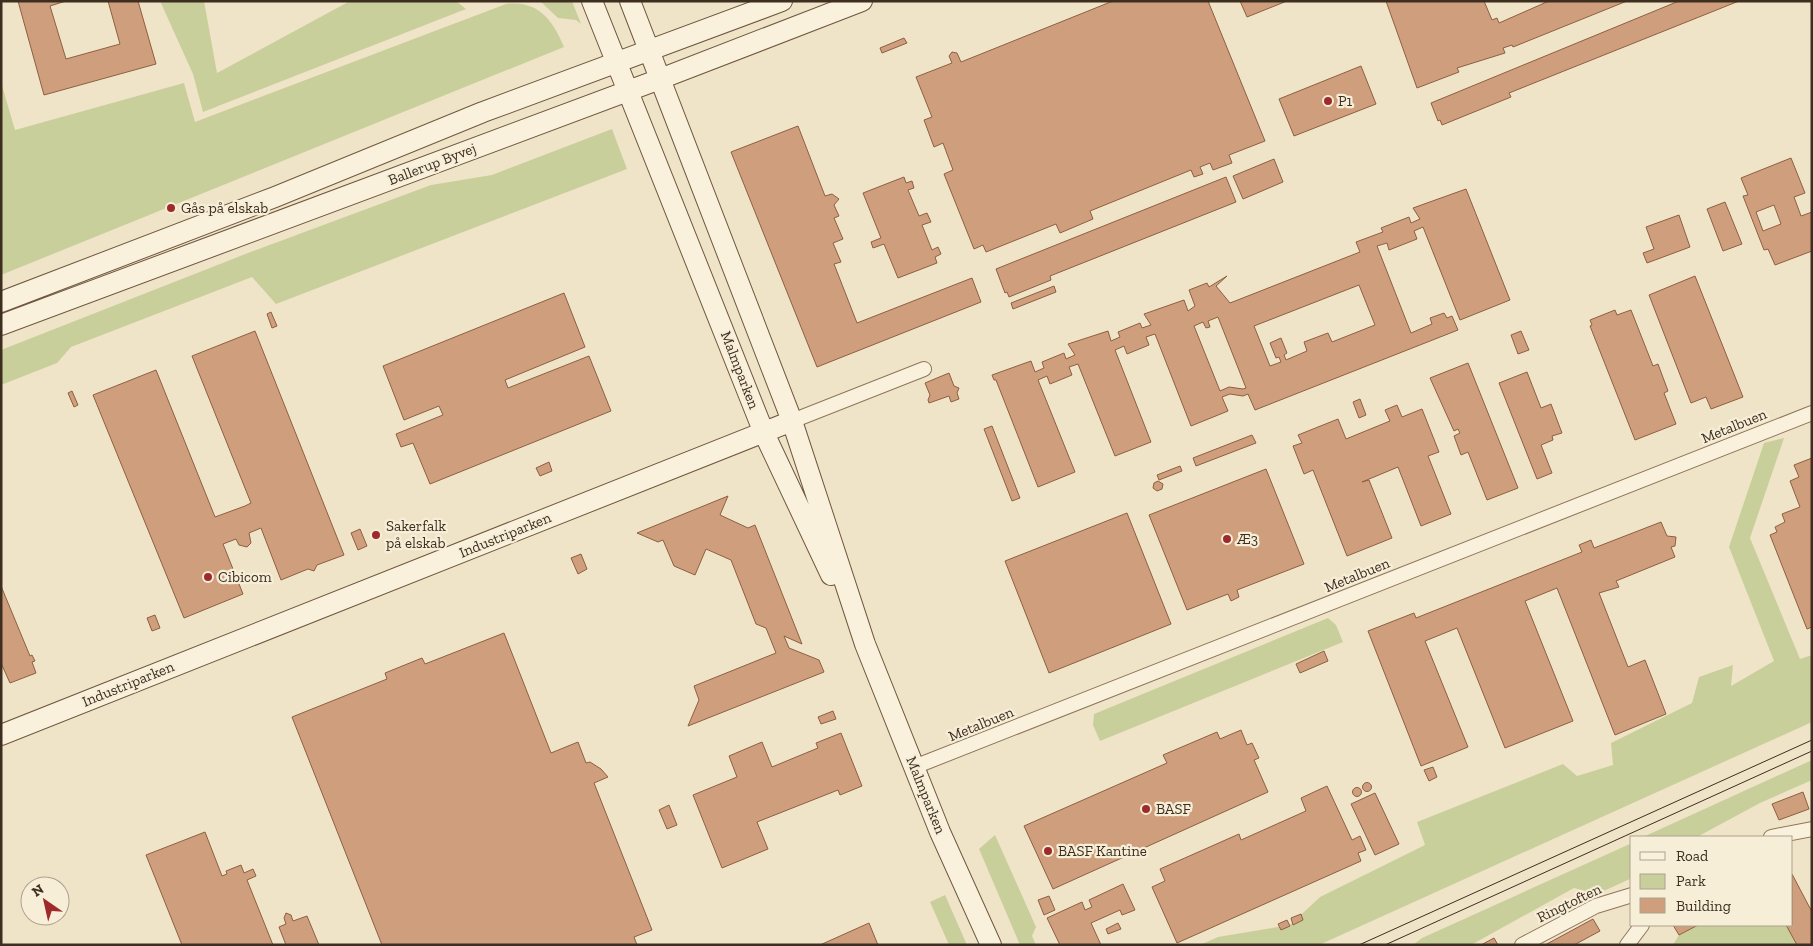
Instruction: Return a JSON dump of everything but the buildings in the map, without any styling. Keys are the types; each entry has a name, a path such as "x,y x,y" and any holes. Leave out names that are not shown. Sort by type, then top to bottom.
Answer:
{"street":[{"name":"Malmparken","path":"592,1 764,433 865,644"},
{"name":"Malmparken","path":"630,1 792,421 865,644 940,832 991,945"},
{"name":"Ballerup Byvej","path":"1,302 617,61 782,1"},
{"name":"Ballerup Byvej","path":"1,325 660,79 862,1"},
{"name":"Industriparken","path":"1,735 924,369"},
{"name":"Metalbuen","path":"914,767 1812,413"},
{"path":"1776,836 1812,828"},
{"name":"Ringtoften","path":"1522,945 1596,906 1630,896"},
{"path":"1627,945 1641,926"}],"green space":[{"path":"160,1 204,1 217,73 350,1 456,1 466,9 203,112 193,74"},
{"path":"540,1 572,1 581,24 576,20 558,18"},
{"path":"506,4 527,5 543,14 555,28 564,47 1,275 1,82 15,130 184,83 195,122"},
{"path":"612,129 627,169 276,304 252,277 71,347 57,363 1,385 1,350 248,253 431,185 492,175"},
{"path":"1784,438 1750,538 1800,659 1812,655 1812,722 1319,945 1200,945 1218,937 1290,925 1320,897 1425,845 1417,822 1563,764 1577,776 1613,765 1611,743 1692,703 1699,677 1733,665 1731,686 1774,661 1729,547 1764,443"},
{"path":"1328,618 1336,625 1343,642 1100,741 1093,725 1094,714"},
{"path":"1812,760 1812,780 1760,803 1699,836 1645,836"},
{"path":"995,835 1036,927 1032,936 1036,945 1020,945 979,849"},
{"path":"1630,844 1630,879 1597,894 1574,888 1471,945 1413,945 1422,938"},
{"path":"945,895 967,945 949,945 930,902"},
{"path":"1696,926 1787,926 1797,945 1673,945 1679,935"}],"tram line":[{"path":"1359,945 1812,740"},
{"path":"1385,945 1812,751"}],"place":[{"name":"P1","path":"1328,101"},
{"name":"Gås på elskab","path":"171,208"},
{"name":"Sakerfalk på elskab","path":"376,535"},
{"name":"Æ3","path":"1227,539"},
{"name":"Cibicom","path":"208,577"},
{"name":"BASF","path":"1146,809"},
{"name":"BASF Kantine","path":"1048,851"}]}
